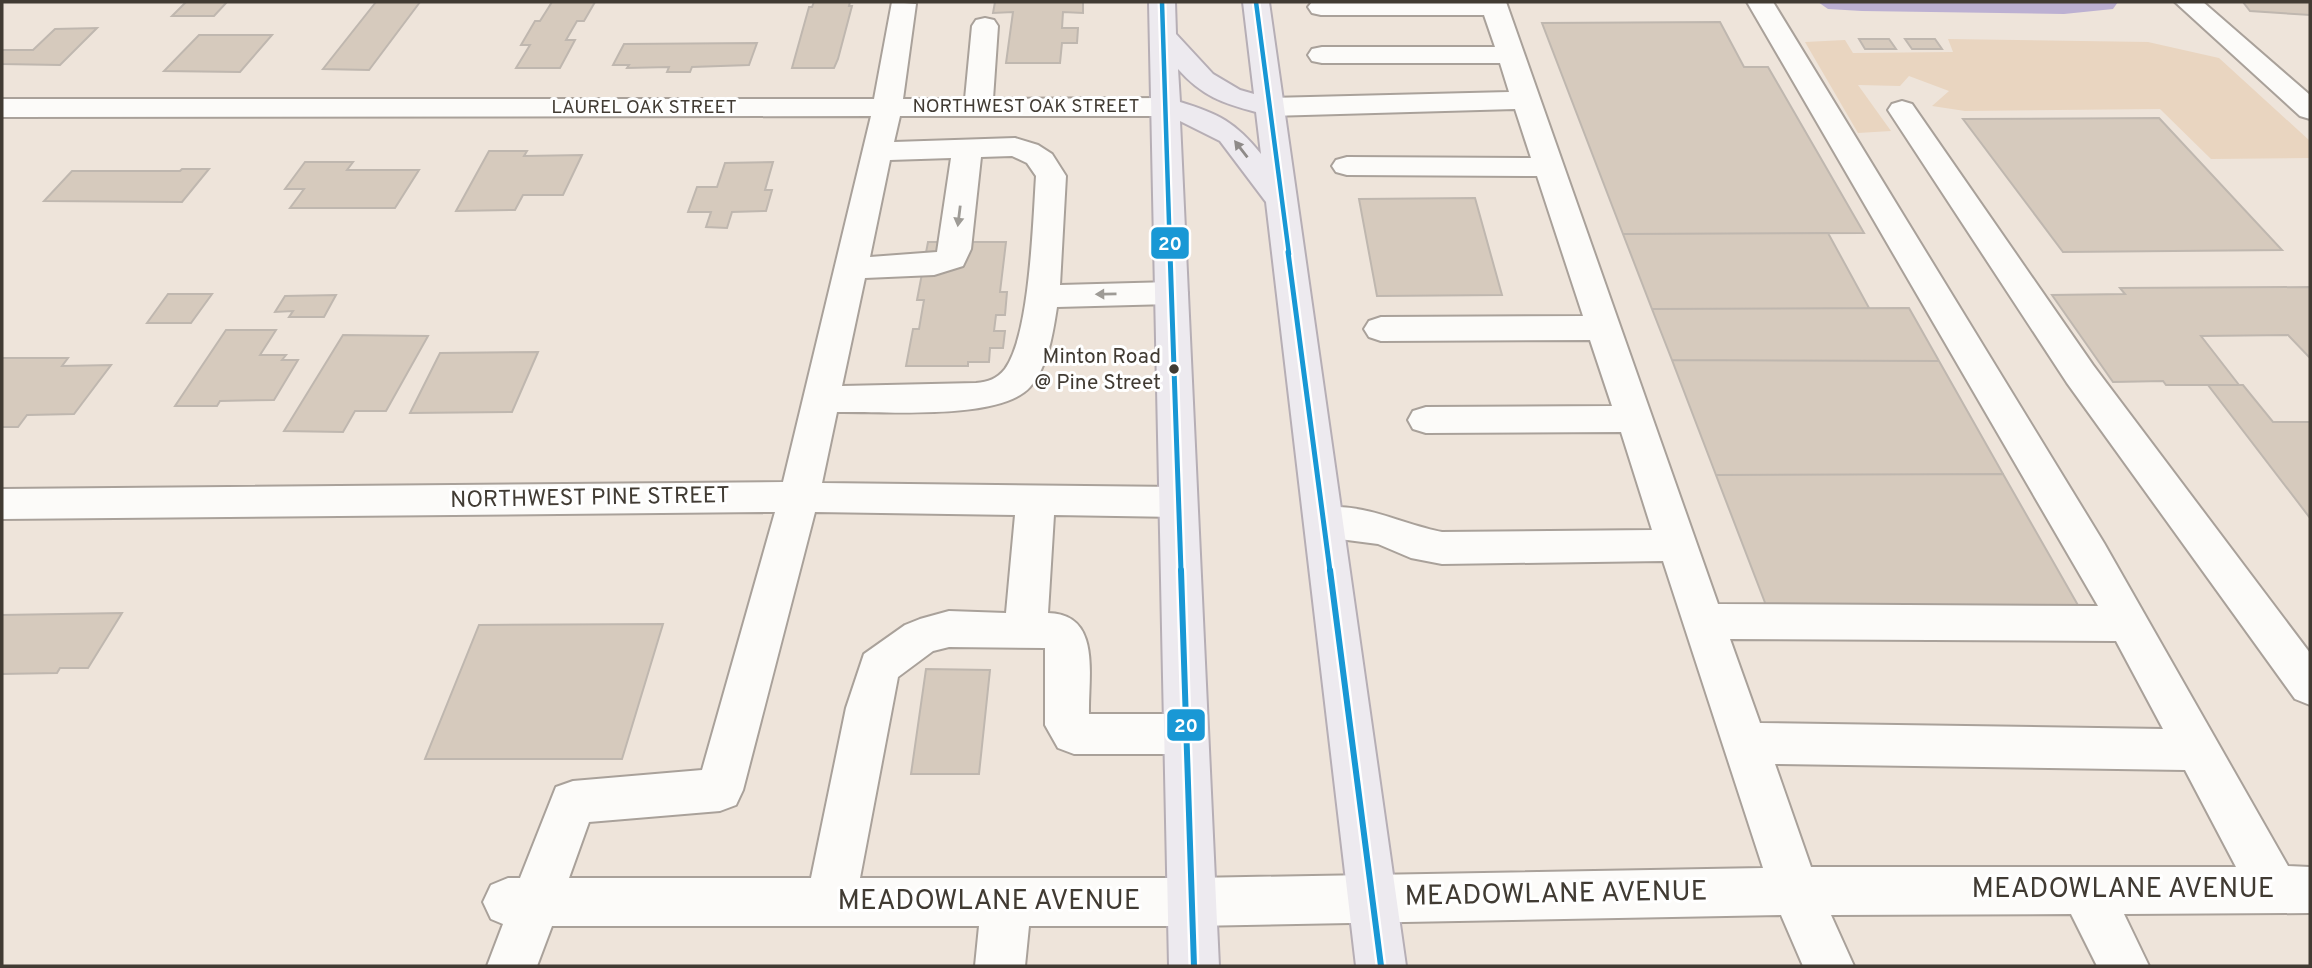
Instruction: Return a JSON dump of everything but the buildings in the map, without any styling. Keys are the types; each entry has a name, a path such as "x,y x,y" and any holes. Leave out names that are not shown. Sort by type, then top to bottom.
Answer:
{"main road":[{"path":"1163,2 1194,966"},
{"path":"1256,2 1381,966"},
{"path":"1164,36 1203,80 1230,96 1269,107"},
{"path":"1165,107 1199,117 1230,135 1284,202"}],"street":[{"path":"1760,2 2129,624 2198,750 2293,890"},
{"path":"2188,2 2310,110"},
{"path":"512,966 522,902 573,802 720,790 799,497 887,108 903,4"},
{"path":"1321,7 1494,4 1795,891 1829,966"},
{"path":"978,108 985,26"},
{"path":"1322,55 1511,55"},
{"path":"1269,107 1526,100"},
{"name":"NORTHWEST OAK STREET","path":"887,108 1165,107"},
{"name":"LAUREL OAK STREET","path":"2,108 887,108"},
{"path":"1902,110 2080,373 2310,686"},
{"path":"821,399 953,397 1006,390 1022,372 1033,348 1042,296 1051,176 1045,162 1032,152 1015,148 877,151"},
{"path":"851,268 934,264 951,259 955,248 967,149"},
{"path":"1347,166 1548,167"},
{"path":"1042,296 1171,293"},
{"path":"1381,329 1604,328"},
{"path":"1426,420 1634,419"},
{"name":"NORTHWEST PINE STREET","path":"2,504 799,497 1178,502"},
{"path":"1026,631 1036,500"},
{"path":"1324,522 1384,529 1411,542 1443,548 1677,545"},
{"path":"1703,621 2129,624"},
{"path":"831,902 868,708 879,667 920,637 949,629 1059,631 1066,637 1067,725 1074,734 1186,733"},
{"path":"1745,743 2198,750"},
{"name":"MEADOWLANE AVENUE","path":"522,902 1192,902 1795,891 2293,890"},
{"path":"2085,891 2124,966"},
{"path":"1000,966 1007,902"}],"shaded area":[{"path":"1818,2 2118,2 2113,9 2064,14 1862,11 1828,9"},
{"path":"1948,39 2148,42 2219,58 2310,141 2310,158 2211,159 2160,109 1965,111 1932,106 1949,91 1909,76 1900,86 1858,85 1891,131 1858,133 1805,42 1845,40 1853,53 1953,52"}],"transit line":[{"name":"20","path":"1162,2 1194,966"},
{"name":"20","path":"1256,2 1381,966"}],"place":[{"name":"Minton Road @ Pine Street","path":"1174,369"}]}
